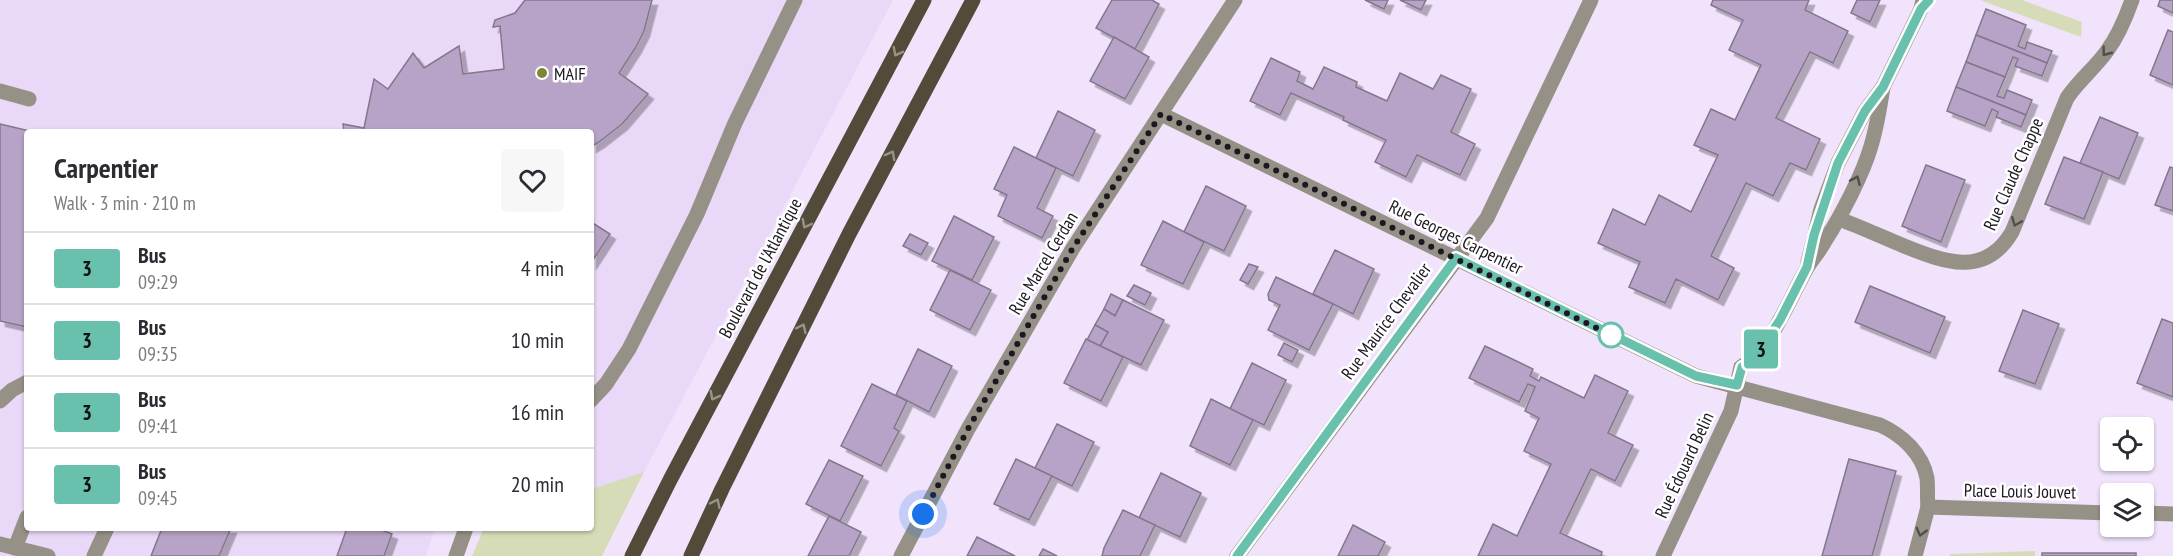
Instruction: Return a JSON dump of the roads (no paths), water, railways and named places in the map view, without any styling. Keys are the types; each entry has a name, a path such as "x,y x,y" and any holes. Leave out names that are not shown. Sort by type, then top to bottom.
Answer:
{"main road":[{"name":"Boulevard de l'Atlantique","path":"632,556 924,0"},
{"path":"691,556 849,234 973,0"}],"street":[{"path":"594,397 606,384 629,350 697,214 735,123 795,0"},
{"name":"Rue Marcel Cerdan","path":"901,556 968,429 1073,248 1235,0"},
{"name":"Rue Maurice Chevalier","path":"1238,556 1487,218 1591,0"},
{"name":"Rue Claude Chappe","path":"1839,219 1945,261 1970,263 1999,251 2012,232 2067,98 2116,38 2132,0"},
{"name":"Rue Édouard Belin","path":"1807,267 1819,218 1838,163 1865,111 1883,87 1924,3"},
{"name":"Rue Édouard Belin","path":"1663,556 1731,411 1742,367 1757,355 1780,320 1807,267 1839,219 1871,147 1879,117 1883,87"},
{"path":"0,91 29,99"},
{"name":"Rue Georges Carpentier","path":"1161,114 1696,376 1737,385"},
{"path":"0,401 6,385 24,382"},
{"path":"1737,385 1880,425 1896,432 1908,443 1919,459 1926,477 1928,507 1915,556"},
{"name":"Place Louis Jouvet","path":"1928,507 2100,513"},
{"path":"2154,513 2173,514"},
{"path":"24,521 7,546 48,556"},
{"path":"94,556 106,531"},
{"path":"456,556 465,531"}],"place":[{"name":"MAIF","path":"542,73"}]}
